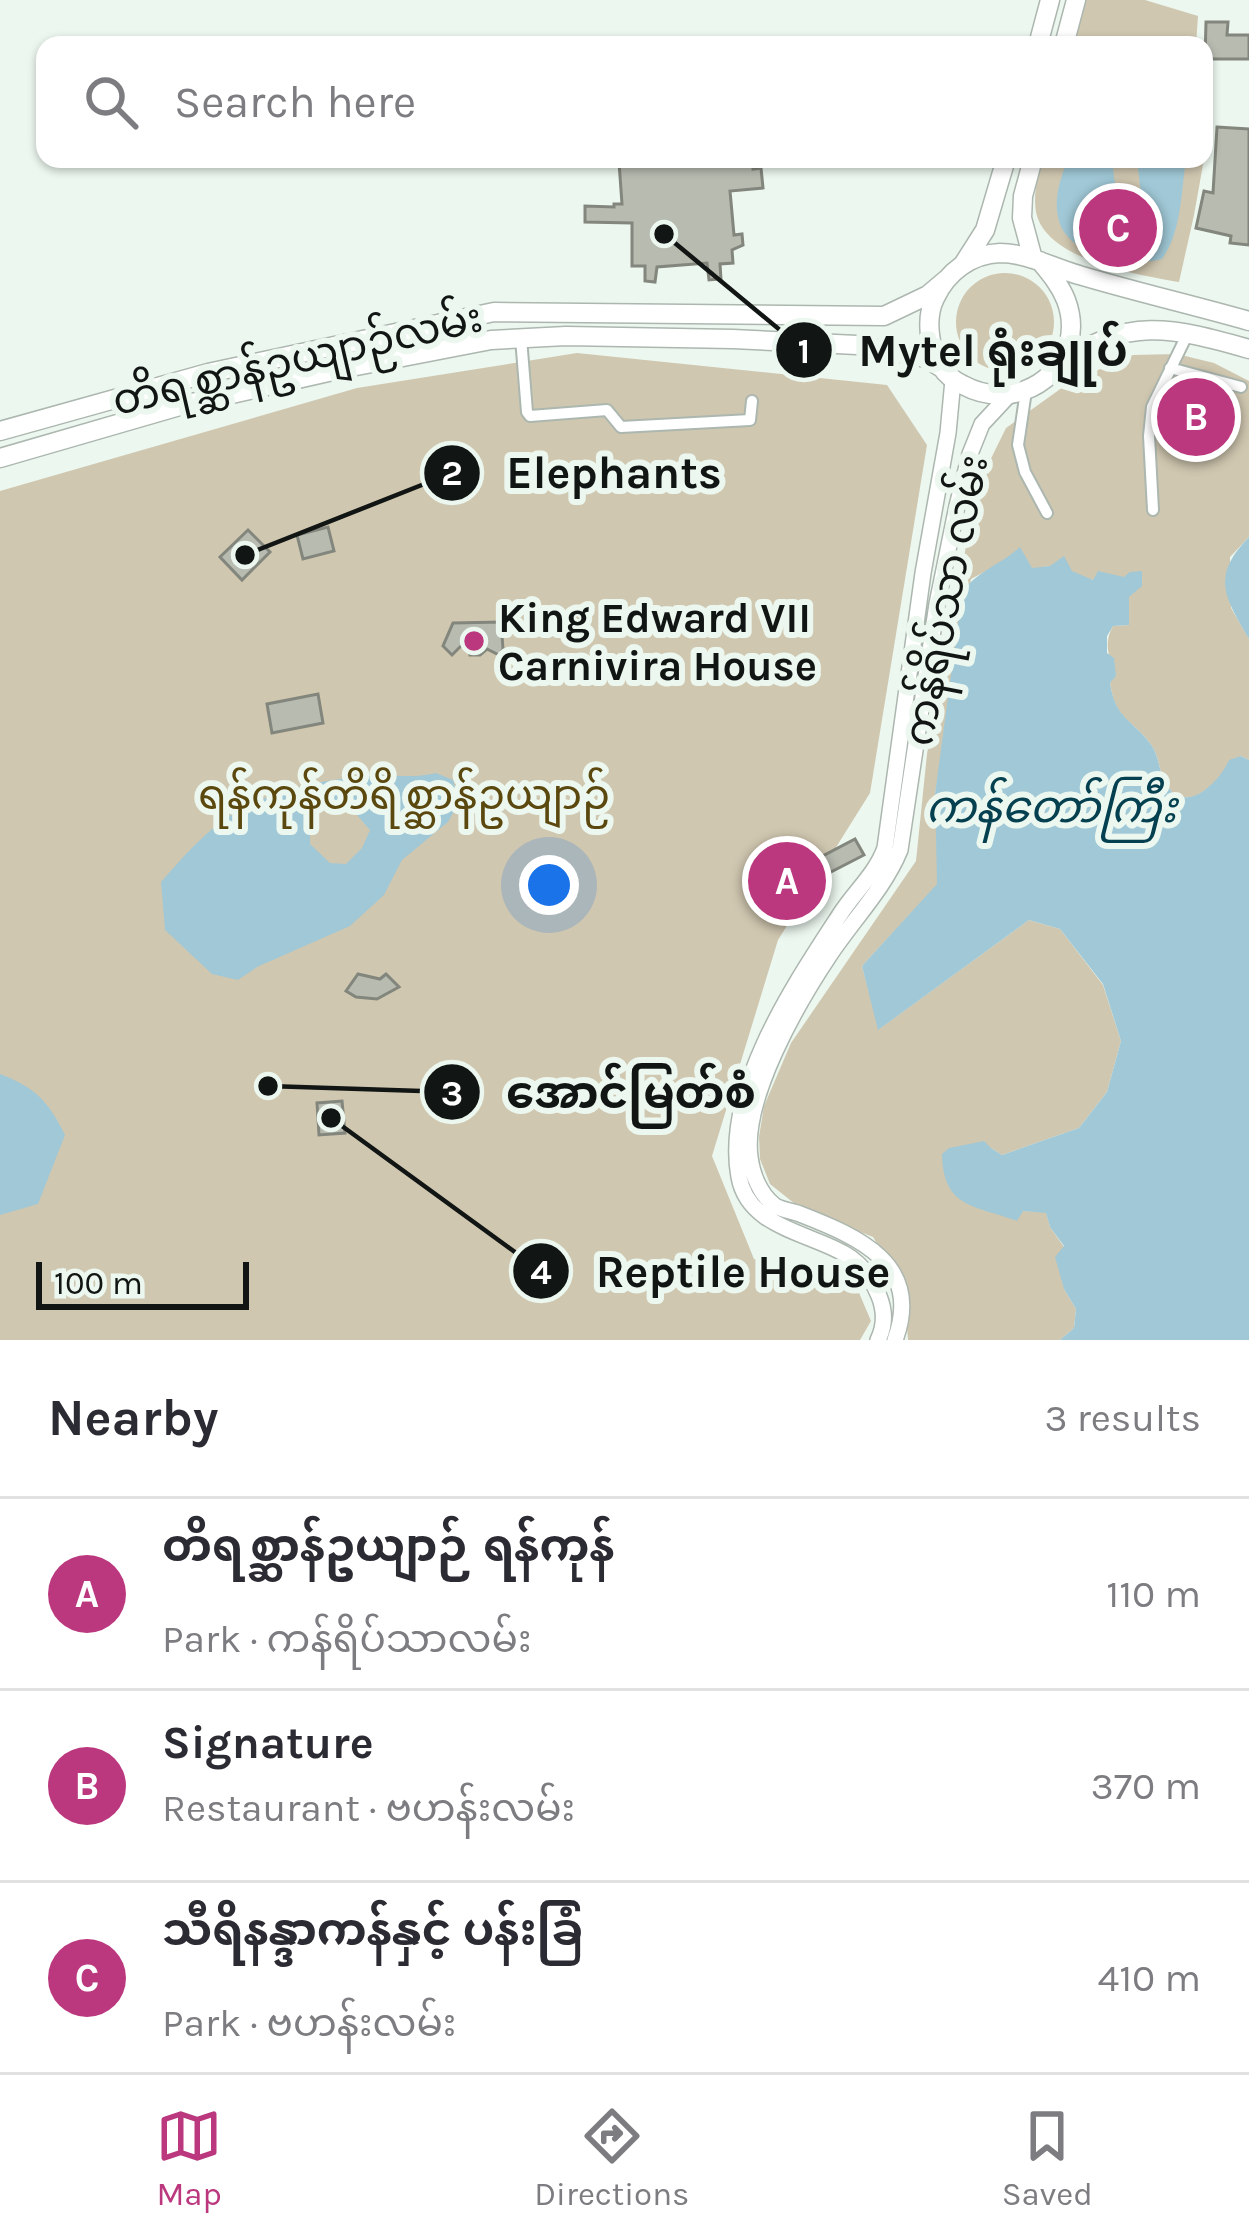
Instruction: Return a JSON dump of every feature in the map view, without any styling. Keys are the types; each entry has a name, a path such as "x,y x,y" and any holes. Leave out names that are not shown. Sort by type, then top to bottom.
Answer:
{"main road":[{"path":"1040,36 1050,0"},
{"path":"1066,36 1076,0"},
{"path":"1003,168 985,230 933,300 932,346 946,373 974,392 1018,393 1042,382 1095,341 1148,329 1249,349"},
{"path":"1031,168 1022,218 1037,260 1065,296 1070,315 1070,335 1055,370"},
{"path":"964,263 1001,253 1037,260 1249,321"},
{"name":"တိရစ္ဆာန်ဥယျာဉ်လမ်း","path":"0,431 208,373 494,312 884,316 928,295 946,279"},
{"name":"တိရစ္ဆာန်ဥယျာဉ်လမ်း","path":"0,458 230,394 473,342 734,339 857,345 926,358 946,373"},
{"path":"878,1340 884,1328 882,1303 862,1268 845,1254 764,1216 746,1199 739,1176 738,1120 776,1021 843,923 885,848 923,573 941,479 946,373"},
{"name":"ကန်ရိပ်သာ လမ်း","path":"892,1271 886,1260 858,1238 776,1206 758,1187 749,1155 752,1109 770,1059 843,923 892,870 900,850 929,651 970,454 982,424 1018,393"},
{"path":"873,1283 892,1271 902,1298 902,1321 895,1340"}],"street":[{"path":"1153,510 1152,407 1186,334"},
{"path":"521,338 530,416 607,410 620,427 750,420 752,401"},
{"path":"1170,368 1241,387"},
{"path":"1018,393 1018,445 1025,472 1047,513"}],"green space":[{"path":"1083,0 1145,0 1198,16 1197,36 1073,36"},
{"path":"1040,168 1202,168 1179,282 1098,263 1059,244 1037,216"},
{"path":"1005,273 1040,287 1054,322 1040,357 1005,371 970,357 956,322 970,287"},
{"name":"ရန်ကုန်တိရိစ္ဆာန်ဥယျာဉ်","path":"577,353 887,385 927,445 870,793 778,940 712,1156 754,1259 857,1288 871,1321 860,1340 0,1340 0,491 357,388"},
{"path":"1177,354 1214,363 1249,381 1249,537 1230,557 1231,608 1249,639 1249,760 1241,756 1215,783 1194,796 1183,798 1165,782 1152,746 1121,713 1110,683 1116,675 1108,638 1113,626 1129,625 1124,577 1093,580 1050,566 1032,569 1020,548 971,579 935,794 938,884 862,966 879,1029 1029,920 1060,929 1103,985 1121,1041 1107,1092 1079,1128 1002,1155 991,1148 1022,1211 1046,1212 1064,1247 1064,1289 1076,1309 1074,1328 1060,1340 908,1340 904,1290 873,1237 800,1208 770,1184 760,1159 764,1106 791,1043 916,861 927,754 977,487 1006,428 1070,382 1133,355"}],"water":[{"path":"1065,168 1114,168 1117,189 1127,202 1141,195 1138,168 1185,168 1177,224 1162,259 1120,260 1077,245 1060,224 1060,183"},
{"path":"1249,537 1249,639 1225,586 1229,563"},
{"name":"ကန်တော်ကြီး","path":"1020,547 1032,568 1050,566 1064,556 1072,571 1093,580 1098,571 1124,577 1142,571 1142,586 1129,597 1129,625 1113,626 1107,636 1107,653 1114,658 1116,676 1110,683 1116,705 1152,746 1173,792 1191,797 1209,787 1229,760 1241,756 1249,760 1249,1340 1060,1340 1074,1328 1076,1309 1064,1289 1055,1257 1064,1246 1046,1213 1023,1211 1017,1221 964,1202 948,1185 942,1154 949,1148 984,1141 1002,1155 1079,1128 1107,1092 1121,1041 1103,984 1060,929 1029,920 878,1030 862,966 937,884 935,794 962,593"},
{"path":"436,773 453,780 459,802 448,822 402,860 384,895 350,926 238,980 212,974 165,930 161,882 205,835 236,812 319,782","holes":["331,799 351,808 370,830 362,848 346,864 330,863 310,844 310,817 320,802"]},
{"path":"0,1074 40,1097 65,1135 38,1204 0,1215"}],"building":[{"path":"1206,22 1228,22 1227,35 1249,35 1249,59 1213,59 1213,36 1206,36"},
{"path":"1217,127 1249,129 1249,245 1230,243 1231,236 1196,228 1204,191 1213,193"},
{"path":"619,168 761,168 763,188 730,191 734,235 742,234 743,245 732,250 733,263 720,264 721,279 709,280 707,263 657,267 655,282 645,281 645,266 632,266 632,223 585,222 585,206 622,204"},
{"path":"1178,386 1226,400 1211,454 1185,447 1190,428 1169,422 1172,411 1162,409"},
{"path":"328,527 334,551 303,559 297,535"},
{"path":"248,530 270,552 242,580 220,557"},
{"name":"King Edward VII Carnivira House","path":"501,622 503,649 499,655 487,649 470,655 468,639 452,655 443,646 453,623"},
{"path":"318,694 323,723 272,733 267,704"},
{"path":"855,839 864,855 827,874 819,858"},
{"path":"763,883 787,906 774,921 749,897"},
{"path":"358,974 380,979 386,974 399,987 377,999 356,997 346,991"},
{"path":"342,1101 345,1133 319,1135 317,1103"}],"place":[{"name":"သီရိနန္ဒာကန်နှင့် ပန်းခြံ","path":"1118,228"},
{"name":"Mytel ရုံးချုပ်","path":"664,234"},
{"name":"Signature","path":"1196,417"},
{"name":"Elephants","path":"245,555"},
{"name":"King Edward VII Carnivira House","path":"474,641"},
{"name":"တိရစ္ဆာန်ဥယျာဉ် ရန်ကုန်","path":"787,881"},
{"name":"အောင်မြတ်စံ","path":"268,1086"},
{"name":"Reptile House","path":"331,1118"}]}
